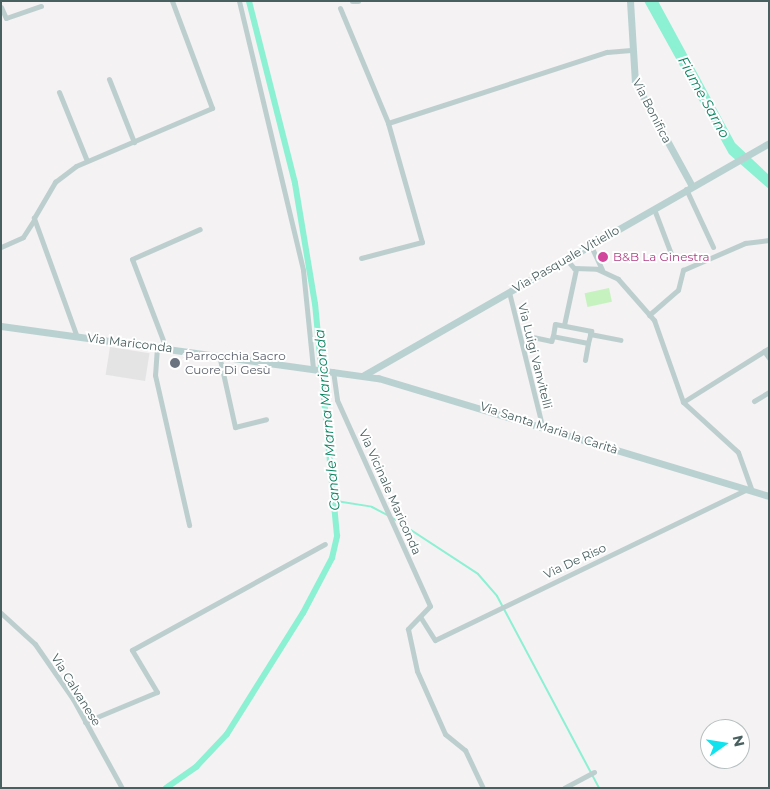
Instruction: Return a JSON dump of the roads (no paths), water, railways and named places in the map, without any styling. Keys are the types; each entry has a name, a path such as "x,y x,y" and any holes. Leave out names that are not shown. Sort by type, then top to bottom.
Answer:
{"street":[{"path":"1,247 23,237 55,182 87,161 212,108 172,1"},
{"path":"239,1 303,270 316,369"},
{"path":"352,1 358,1"},
{"name":"Via Bonifica","path":"630,1 631,50 636,82 689,188"},
{"path":"1,7 6,18 41,6"},
{"path":"340,8 388,123 422,242 361,258"},
{"path":"388,123 607,52 631,50"},
{"path":"109,79 134,142"},
{"path":"59,92 87,161"},
{"name":"Via Pasquale Vitiello","path":"364,375 769,143"},
{"path":"689,188 713,247"},
{"path":"654,209 673,259"},
{"path":"34,220 77,337"},
{"path":"166,348 132,259 200,229"},
{"path":"649,315 678,290 683,270 748,242 769,240"},
{"path":"590,246 603,270 624,285 659,330 683,402 738,452 750,490"},
{"path":"587,268 594,254"},
{"path":"567,260 576,268 603,270"},
{"path":"564,326 576,268"},
{"name":"Via Luigi Vanvitelli","path":"509,292 542,425"},
{"path":"528,336 551,341 555,324 620,340"},
{"name":"Via Mariconda","path":"1,326 330,371"},
{"path":"585,360 590,334"},
{"path":"552,336 588,343"},
{"path":"157,347 154,375 189,525"},
{"path":"683,402 766,350 769,358"},
{"path":"219,355 235,427 266,419"},
{"name":"Via Santa Maria la Carità","path":"330,371 364,375 542,425 769,496"},
{"name":"Via Vicinale Mariconda","path":"330,371 337,400 430,606 421,618"},
{"path":"754,401 769,392"},
{"name":"Via De Riso","path":"421,618 435,640 505,604 750,490"},
{"path":"85,722 157,692 132,650 325,544"},
{"name":"Via Calvanese","path":"1,613 35,644 85,722 122,788"},
{"path":"421,618 408,632 417,671 445,734 465,750 483,788"},
{"path":"564,788 592,773"}],"water":[{"name":"Fiume Sarno","path":"644,1 658,1 735,143 769,175 769,189 729,154"}],"waterway":[{"name":"Canale Marna Mariconda","path":"166,788 196,767 227,734 303,613 332,558 337,536 315,304 295,183 249,1"},
{"path":"336,501 372,507 387,515"},
{"path":"391,517 478,574 497,596 599,788"}],"place":[{"name":"B&B La Ginestra","path":"603,257"},
{"name":"Parrocchia Sacro Cuore Di Gesù","path":"175,363"}]}
